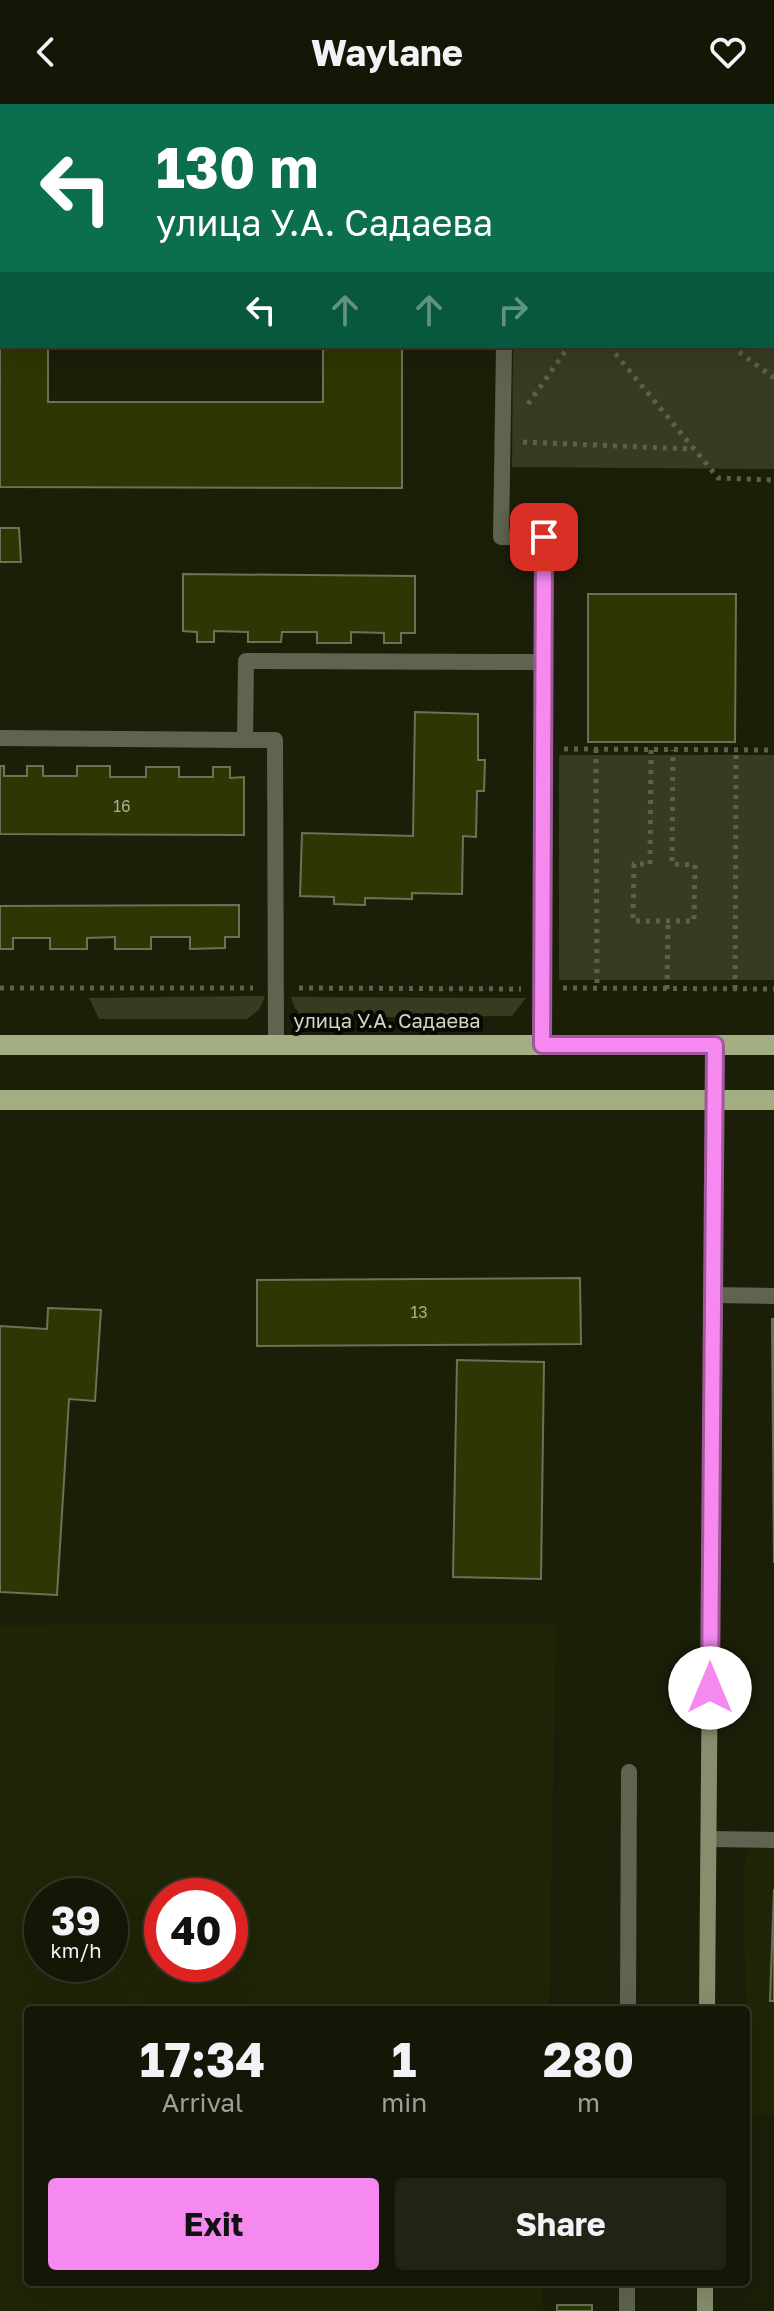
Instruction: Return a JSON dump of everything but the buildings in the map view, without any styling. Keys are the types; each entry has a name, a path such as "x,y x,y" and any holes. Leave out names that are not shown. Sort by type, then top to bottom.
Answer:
{"main road":[{"name":"улица У.А. Садаева","path":"0,1045 774,1045"},
{"path":"0,1100 774,1100"}],"street":[{"path":"707,2006 715,1045"},
{"path":"705,2286 705,2311"}],"lane":[{"path":"504,348 501,537 544,537 542,1045"},
{"path":"245,740 246,661 544,662"},
{"path":"0,738 275,740 276,1045"},
{"path":"713,1295 774,1296"},
{"path":"628,2006 629,1772"},
{"path":"709,1839 774,1840"},
{"path":"627,2286 627,2311"}],"path":[{"path":"708,104 725,104"},
{"path":"527,405 568,348"},
{"path":"611,348 718,478 774,480"},
{"path":"734,348 774,378"},
{"path":"502,441 692,449"},
{"path":"543,748 774,750"},
{"path":"596,749 597,988"},
{"path":"651,750 650,864 634,864 633,921 694,921 695,865 672,864 673,750"},
{"path":"735,989 736,750"},
{"path":"667,989 668,921"},
{"path":"0,988 774,989"}],"shaded area":[{"path":"513,348 774,348 774,469 512,467"},
{"path":"559,755 774,755 774,980 559,980"},
{"path":"265,996 259,1010 247,1019 99,1019 89,998"},
{"path":"291,997 526,998 512,1016 303,1018"},
{"path":"556,1623 549,2006 24,2006 24,2286 543,2286 543,2311 0,2311 0,1625"},
{"path":"750,1837 774,1837 774,2116 750,2113 750,2006 745,2006 744,1867"}],"route":[{"path":"544,537 542,1045 715,1045 710,1688"}]}
